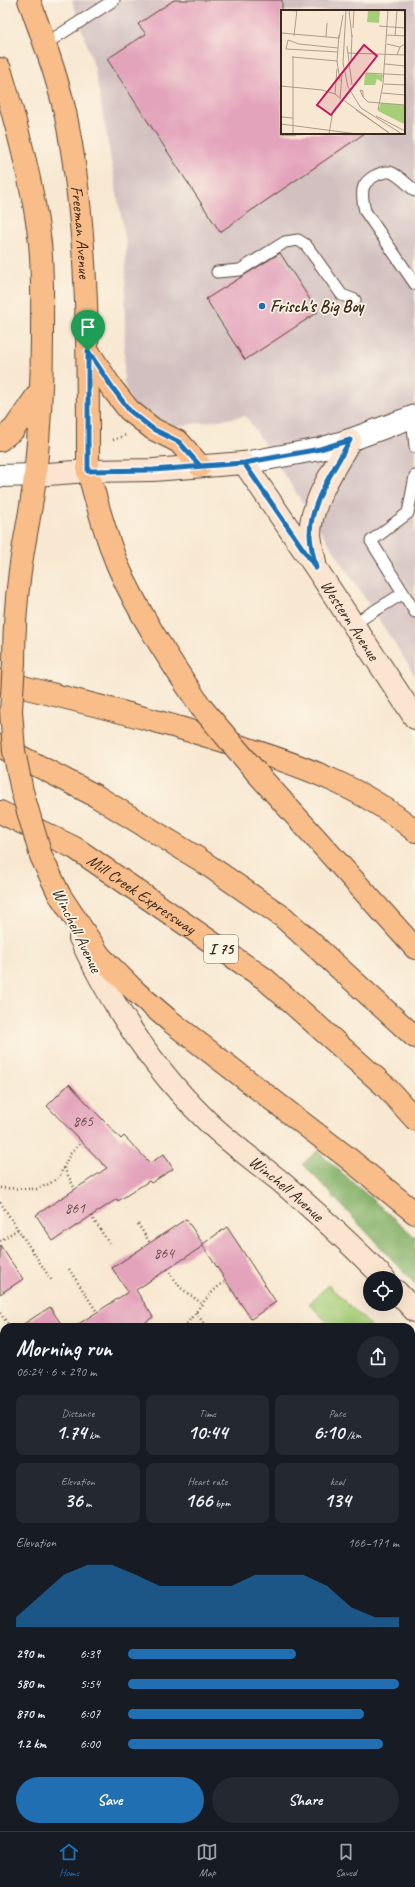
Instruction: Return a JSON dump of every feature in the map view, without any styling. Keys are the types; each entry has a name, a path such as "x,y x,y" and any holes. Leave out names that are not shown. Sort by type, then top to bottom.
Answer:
{"main road":[{"name":"Freeman Avenue","path":"29,0 45,44 68,126 79,196 88,351 88,471 103,524 118,566 150,629 201,708 256,772 415,948"},
{"path":"0,69 15,116 33,199 40,243 42,284 42,388 35,475 88,471 153,470 244,463"},
{"path":"88,351 129,410 153,429 179,442 200,466"},
{"path":"0,440 14,429 42,388"},
{"path":"316,568 310,535 313,515 318,501 350,440"},
{"name":"Western Avenue","path":"244,463 316,568 415,718"},
{"name":"Winchell Avenue","path":"35,475 32,506 20,571 15,627 11,711 14,751 22,791 41,856 106,990 135,1036 163,1073 206,1120 305,1202 377,1271"},
{"path":"0,681 196,732 298,765 360,794 406,823 415,831"},
{"path":"0,746 102,800 199,859 284,917 415,1036"},
{"name":"Mill Creek Expressway","path":"0,812 75,848 264,979 386,1087 415,1119"},
{"path":"59,894 100,956 136,992 170,1021 348,1158 415,1213"},
{"path":"403,1298 415,1310"}],"street":[{"path":"244,463 320,449 414,417"},
{"path":"0,476 35,475"}],"lane":[{"path":"45,44 114,0"},
{"path":"415,191 392,172 381,172 371,179 363,188 363,202 365,211 415,284"},
{"path":"216,272 240,270 285,242 298,240 306,245 342,295 354,300"},
{"path":"414,417 415,447"},
{"path":"415,476 408,513 371,541 402,594 415,612"},
{"path":"353,624 402,594"}],"path":[{"path":"113,440 132,433"},
{"path":"0,1188 37,1189 49,1184 59,1177 70,1154 82,1142"},
{"path":"64,1168 75,1189"},
{"path":"0,1202 52,1280"},
{"path":"91,1216 109,1243"},
{"path":"138,1224 150,1243"},
{"path":"0,1241 18,1230"},
{"path":"69,1269 97,1312"},
{"path":"167,1269 181,1288 201,1303"},
{"path":"187,1323 201,1303 218,1286 226,1281"},
{"path":"196,1312 203,1323"},
{"path":"0,1313 7,1323"}],"shaded area":[{"path":"72,0 415,0 415,675 246,416 165,428 135,410 124,383 126,243 94,66"}],"green space":[{"path":"317,1151 415,1237 415,1284 403,1271 303,1164"},
{"path":"328,1285 368,1323 328,1323 309,1304"}],"building":[{"path":"174,0 282,0 281,134 364,134 220,232 107,59 146,34 138,24"},
{"name":"Frisch's Big Boy","path":"280,253 318,312 245,360 206,299"},
{"path":"69,1084 121,1139 124,1136 150,1163 164,1154 173,1169 151,1183 149,1181 118,1201 117,1199 53,1241 36,1215 107,1168 47,1106"},
{"path":"186,1219 203,1244 227,1227 276,1302 251,1319 203,1246 136,1290 153,1317 144,1323 80,1323 128,1292 112,1268"},
{"path":"0,1245 23,1279 0,1294"},
{"path":"50,1307 60,1323 25,1323"}],"place":[{"name":"Frisch's Big Boy","path":"262,306"}],"route":[{"path":"88,351 88,471 153,470 244,463 291,534 316,568 310,535 313,515 318,501 350,440 320,449 244,463 200,466 179,442 153,429 129,410 88,351"}]}
